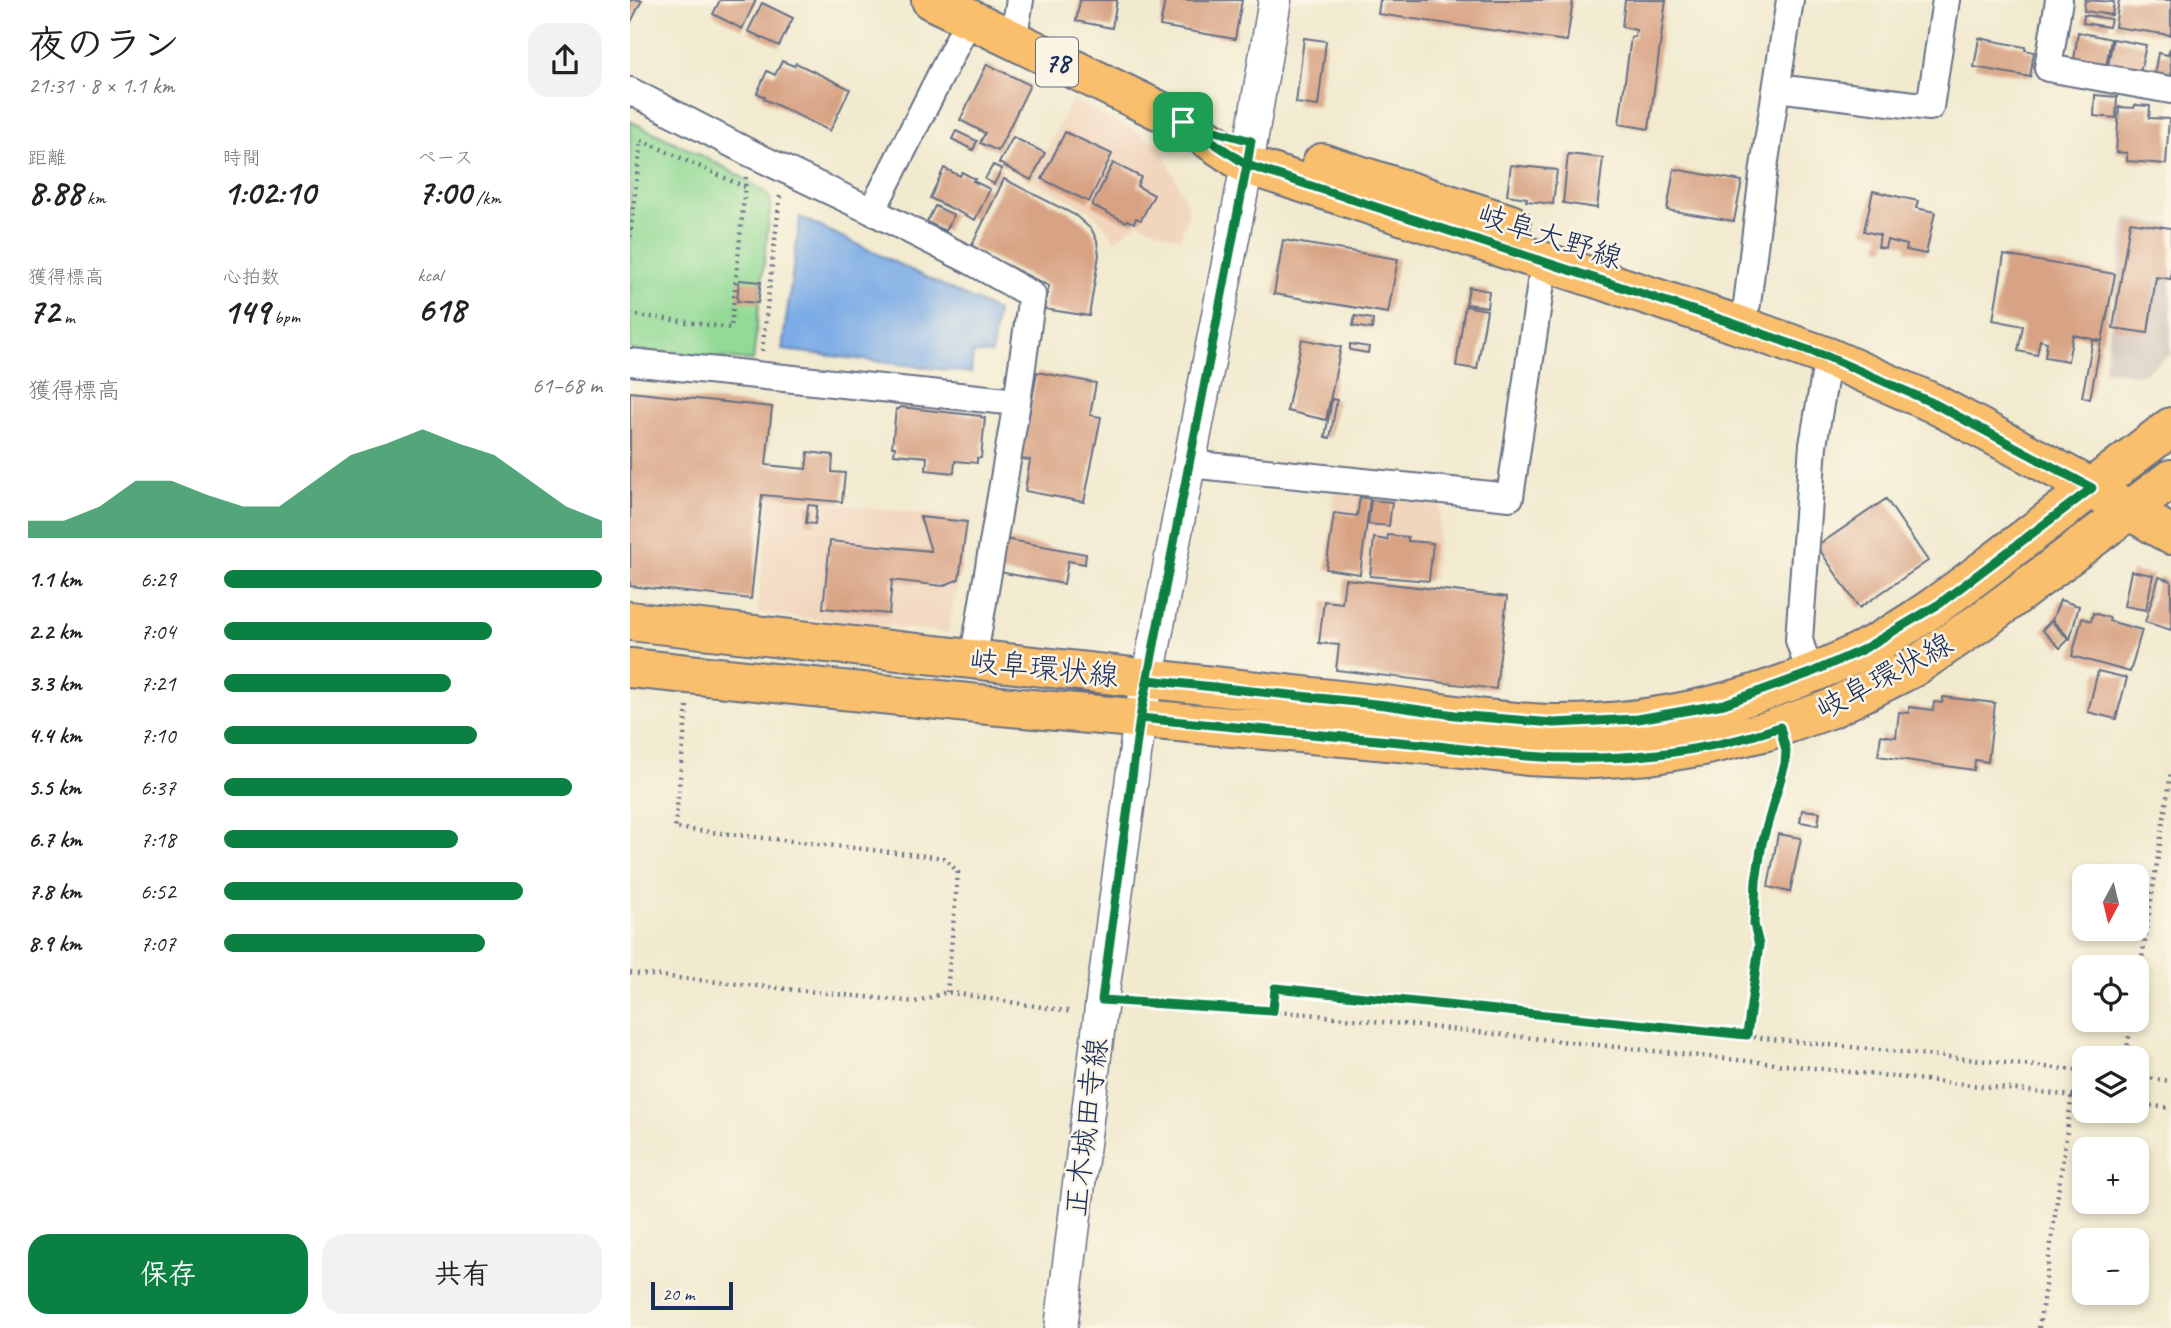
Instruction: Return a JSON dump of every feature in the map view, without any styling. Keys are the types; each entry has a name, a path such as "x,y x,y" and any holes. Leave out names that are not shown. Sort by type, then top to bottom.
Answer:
{"main road":[{"name":"岐阜大野線","path":"931,0 1249,153 1544,262 1828,357 2103,480 2156,497 2171,535"},
{"name":"岐阜大野線","path":"1249,153 1380,180 1840,337 1935,379 2103,480"},
{"name":"岐阜環状線","path":"630,621 1455,715 1554,723 1638,719 1724,704 1810,673 1862,650 1939,604 2171,427"},
{"name":"岐阜環状線","path":"630,668 1527,756 1593,759 1649,755 1703,746 1780,727 1830,709 1913,667 2156,497"}],"street":[{"path":"1013,41 1020,0"},
{"name":"正木城田寺線","path":"1061,1328 1140,718 1249,153 1275,0"},
{"path":"1747,304 1764,167 1790,0"},
{"path":"1777,88 1930,107 1946,0"},
{"path":"2060,0 2048,68 2171,90"},
{"path":"872,211 969,19"},
{"path":"630,91 971,261 1032,295 1017,402 973,660"},
{"path":"1189,464 1510,497 1544,262"},
{"path":"1810,673 1799,640 1813,445 1828,357"},
{"path":"630,362 1017,402"}],"path":[{"path":"630,237 641,139 744,187 731,328 630,314"},
{"path":"760,376 779,198"},
{"path":"690,674 675,828 944,858 958,872 947,992"},
{"path":"1747,1037 1759,945 1754,924 1756,881 1762,843 1785,764 1786,751 1780,727"},
{"path":"2143,955 2171,772"},
{"path":"630,973 915,1002 947,992 1101,1009 1273,1011 2072,1095 2039,1328"},
{"path":"1273,1011 1275,988 2072,1069"},
{"path":"2149,1078 2171,1081"},
{"path":"2149,1105 2171,1108"}],"shaded area":[{"path":"1072,99 1161,145 1189,210 1180,239 1138,222 1115,240 1090,210 1032,180"},
{"path":"2126,218 2171,225 2171,354 2141,375 2104,370"},
{"path":"1334,492 1441,503 1434,580 1327,567"},
{"path":"771,497 971,519 948,633 757,613"}],"green space":[{"path":"630,121 728,169 763,191 771,200 753,361 630,350"}],"water":[{"path":"800,217 997,311 992,354 973,353 971,373 782,350"}],"building":[{"path":"630,0 642,0 630,24"},
{"path":"720,0 756,0 742,29 713,14"},
{"path":"1080,0 1117,0 1112,28 1076,21"},
{"path":"1165,0 1242,0 1235,39 1160,26"},
{"path":"1380,0 1573,0 1567,41 1378,14"},
{"path":"1625,0 1666,0 1649,129 1619,124 1631,37 1635,37 1636,30 1622,27"},
{"path":"2085,0 2114,2 2112,15 2084,11"},
{"path":"2119,0 2171,0 2171,35 2115,27"},
{"path":"762,3 793,18 779,46 748,31"},
{"path":"2084,15 2111,19 2109,27 2083,23"},
{"path":"2078,32 2111,39 2106,66 2074,60"},
{"path":"1304,38 1326,41 1318,106 1296,103"},
{"path":"1979,38 2025,47 2025,50 2034,52 2030,77 1974,67"},
{"path":"2113,39 2146,45 2140,73 2108,66"},
{"path":"2170,48 2171,78 2154,75 2158,53 2168,55"},
{"path":"782,61 794,66 796,63 850,89 830,131 757,93 767,71 775,75"},
{"path":"987,64 1030,85 998,151 980,143 985,133 960,120"},
{"path":"2095,95 2117,97 2116,118 2094,116"},
{"path":"2135,105 2150,106 2149,118 2169,119 2166,164 2127,161 2127,153 2116,152 2119,107 2134,108"},
{"path":"956,131 977,141 973,150 952,139"},
{"path":"1065,132 1112,154 1089,202 1042,179"},
{"path":"1013,137 1045,153 1031,180 999,163"},
{"path":"1568,154 1603,158 1597,208 1563,203"},
{"path":"1113,163 1141,177 1137,186 1154,195 1141,220 1136,218 1134,223 1127,220 1126,222 1092,205"},
{"path":"993,165 1002,169 994,184 985,179"},
{"path":"1511,165 1557,170 1553,204 1526,201 1527,198 1507,195"},
{"path":"944,168 960,176 962,172 990,189 975,220 930,198"},
{"path":"1674,169 1742,181 1734,221 1667,210"},
{"path":"1004,179 1075,215 1092,230 1099,255 1089,316 1044,309 1049,286 971,247"},
{"path":"1873,191 1918,201 1916,208 1935,212 1926,254 1906,250 1907,245 1887,240 1885,248 1878,247 1880,235 1864,231"},
{"path":"935,206 954,215 946,231 927,222"},
{"path":"2130,222 2171,228 2171,279 2156,277 2148,333 2113,328"},
{"path":"1283,240 1398,259 1388,313 1274,294"},
{"path":"2004,255 2115,274 2102,341 2073,335 2068,361 2045,357 2047,342 2040,340 2037,355 2018,351 2023,326 1993,320"},
{"path":"739,280 761,282 758,303 737,301"},
{"path":"1469,287 1489,291 1487,307 1466,304"},
{"path":"1465,306 1487,310 1477,369 1456,366"},
{"path":"1355,316 1373,319 1372,329 1353,326"},
{"path":"1302,339 1341,347 1326,420 1287,411"},
{"path":"2093,340 2101,342 2090,399 2082,397"},
{"path":"1350,344 1369,347 1368,353 1350,350"},
{"path":"1037,372 1096,383 1090,415 1101,417 1084,502 1025,491 1030,460 1021,459"},
{"path":"630,392 772,407 766,465 806,469 808,452 833,455 832,472 845,473 842,502 762,495 751,599 630,586"},
{"path":"1332,399 1337,400 1330,438 1325,437"},
{"path":"900,407 985,418 981,458 977,458 977,463 955,461 954,473 926,470 927,457 894,454 895,447 892,447 896,409"},
{"path":"1360,497 1370,499 1360,574 1326,569 1334,513 1357,516"},
{"path":"1886,499 1928,561 1859,608 1817,546"},
{"path":"1371,500 1392,502 1389,526 1368,524"},
{"path":"808,505 817,506 815,524 806,523"},
{"path":"920,517 967,522 959,579 943,586 892,580 889,614 823,608 830,541 931,551"},
{"path":"1388,535 1408,537 1408,541 1433,543 1429,581 1370,576 1374,538 1387,540"},
{"path":"1005,539 1086,554 1085,564 1068,561 1064,584 999,572"},
{"path":"2131,571 2153,575 2146,610 2124,606"},
{"path":"2159,577 2171,581 2171,630 2145,622"},
{"path":"1345,579 1507,597 1496,689 1336,670 1339,645 1319,643 1324,601 1342,603"},
{"path":"2060,600 2079,606 2070,639 2052,620"},
{"path":"2093,613 2110,618 2109,621 2142,630 2130,672 2072,656 2082,618 2091,621"},
{"path":"2051,621 2069,639 2060,648 2042,630"},
{"path":"2098,671 2127,678 2116,719 2088,712"},
{"path":"1943,697 1995,703 1988,762 1975,760 1974,770 1878,756 1881,735 1896,737 1899,712 1909,713 1909,707 1933,710 1934,702 1942,703"},
{"path":"1802,810 1820,812 1818,825 1800,822"},
{"path":"1778,834 1801,838 1790,892 1768,887"}],"route":[{"path":"1183,122 1247,165 1140,718 1102,1000 1273,1011 1275,988 1747,1035 1759,945 1754,924 1756,881 1762,843 1785,764 1786,751 1780,727 1703,746 1649,755 1593,759 1527,756 1140,718 1148,680 1455,715 1554,723 1638,719 1724,704 1810,673 1862,650 1939,604 2092,488 1933,403 1828,357 1732,323 1247,165 1251,141 1183,122"}]}
